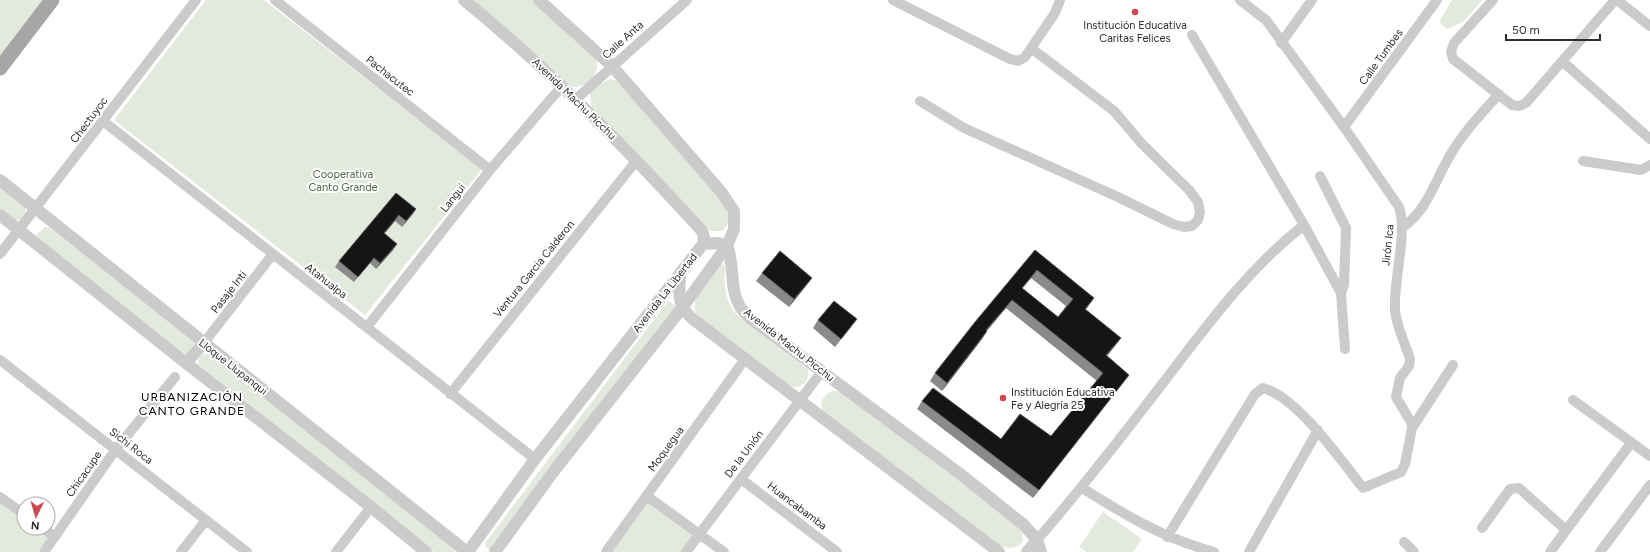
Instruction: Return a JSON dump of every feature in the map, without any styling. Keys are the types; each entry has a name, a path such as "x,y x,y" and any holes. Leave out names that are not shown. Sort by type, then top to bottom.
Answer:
{"main road":[{"path":"0,68 52,0"}],"street":[{"name":"Chectuyoc","path":"0,254 196,0"},
{"name":"Pachacutec","path":"275,0 490,170"},
{"name":"Avenida Machu Picchu","path":"464,0 498,27 562,86 637,160 702,231 704,237 703,244"},
{"path":"539,0 612,66 729,203 734,211 734,229 727,246"},
{"name":"Calle Anta","path":"576,99 686,0"},
{"path":"893,0 1010,60 1018,61 1025,57 1055,13 1060,0"},
{"name":"Jirón Ica","path":"1240,0 1266,20 1281,43 1344,127 1398,206 1402,217 1402,228 1395,312 1410,359 1409,366 1400,378 1396,397 1412,424 1412,428"},
{"path":"1281,43 1312,0"},
{"name":"Calle Tumbes","path":"1344,127 1437,0"},
{"path":"1493,0 1454,43 1451,52 1453,59 1512,105 1519,106 1526,102 1616,0 1650,26"},
{"path":"1192,35 1304,226 1341,293"},
{"path":"920,101 971,131 1118,196 1173,224 1184,227 1192,226 1198,220 1200,213 1198,202 1189,190 1142,144 1114,111 1031,48"},
{"path":"1562,62 1650,139"},
{"name":"Langui","path":"367,327 490,170 562,86"},
{"path":"1402,228 1413,220 1422,208 1435,188 1447,160 1464,133 1499,94"},
{"name":"Atahualpa","path":"103,121 535,459"},
{"name":"Ventura Garcia Calderon","path":"450,394 637,160"},
{"path":"1583,161 1641,170 1650,165"},
{"path":"1320,176 1346,228 1344,285 1341,293 1344,349"},
{"name":"Lloque Llupanqui","path":"0,180 35,210 468,552"},
{"path":"0,215 186,364 371,507 426,552"},
{"path":"1027,552 1082,488 1216,313 1280,244 1304,226"},
{"name":"Avenida La Libertad","path":"468,552 535,459 680,276 703,244 719,243 727,246 682,308 554,471 496,552"},
{"name":"Avenida Machu Picchu","path":"727,246 730,253 734,293 739,306 752,319 959,473 1024,525 1037,540 1041,552"},
{"name":"Pasaje Inti","path":"204,344 273,254"},
{"path":"680,276 679,296 682,308 694,320 999,552"},
{"path":"186,364 204,344"},
{"name":"Moquegua","path":"606,552 745,359"},
{"name":"Sichi Roca","path":"0,360 247,552"},
{"path":"1168,537 1255,394 1263,388 1274,391 1318,430 1363,488 1401,472 1405,464 1412,428 1453,365"},
{"name":"De la Unión","path":"686,552 822,370"},
{"name":"Chicacupe","path":"44,552 116,449 175,377"},
{"path":"1573,400 1650,456"},
{"path":"1249,552 1318,430"},
{"path":"1550,552 1632,443"},
{"name":"Huancabamba","path":"741,479 837,552"},
{"path":"1600,552 1650,485"},
{"path":"1082,488 1125,515 1168,537 1214,552"},
{"path":"1482,528 1510,489 1518,488 1566,530"},
{"path":"647,496 724,552"},
{"path":"0,497 16,508"},
{"path":"336,552 371,507"},
{"path":"181,552 206,520"},
{"path":"1404,542 1414,552"}],"green space":[{"path":"0,0 47,0 0,63"},
{"name":"Cooperativa Canto Grande","path":"206,0 264,0 482,169 365,315 114,120"},
{"path":"470,0 532,0 597,59 596,72 590,81 585,84 574,87 567,86"},
{"path":"1452,0 1482,0 1463,22 1447,29 1439,22"},
{"path":"610,79 618,81 726,207 730,221 723,231 710,231 703,225 592,109 590,93 597,86"},
{"path":"0,187 26,207 25,213 20,220 15,220 0,209"},
{"path":"45,227 50,228 195,341 195,347 192,352 185,354 36,239 37,234"},
{"path":"722,264 725,266 727,297 736,314 808,369 808,377 805,383 799,386 791,387 698,318 695,311 695,304 700,290 718,265"},
{"path":"668,301 676,306 490,550 486,547 485,543"},
{"path":"203,354 210,354 455,547 455,552 434,552 198,364 199,358"},
{"path":"833,391 841,391 1020,527 1023,541 1018,546 1013,548 1000,546 823,412 821,405 823,399"},
{"path":"647,501 694,535 681,552 611,552"},
{"path":"0,502 16,514 16,536 46,536 49,538 38,552 0,552"},
{"path":"1103,512 1142,539 1133,552 1087,552 1079,547"}],"building":[{"path":"396,193 416,209 406,221 399,215 384,233 397,244 380,263 374,258 358,277 339,261"},
{"path":"1035,250 1094,298 1085,309 1121,338 1106,355 1129,375 1039,490 922,401 933,388 1001,439 1020,414 1051,436 1103,373 1012,300 986,330 987,331 947,383 935,373","holes":["1037,270 1073,299 1058,317 1022,288"]},
{"path":"780,251 812,278 794,299 762,273"},
{"path":"834,301 857,319 841,339 818,320"}],"place":[{"name":"Institución Educativa Caritas Felices","path":"1135,12"},
{"name":"Institución Educativa Fe y Alegría 25","path":"1003,398"}],"district":[{"name":"URBANIZACIÓN CANTO GRANDE","path":"192,404"}]}
